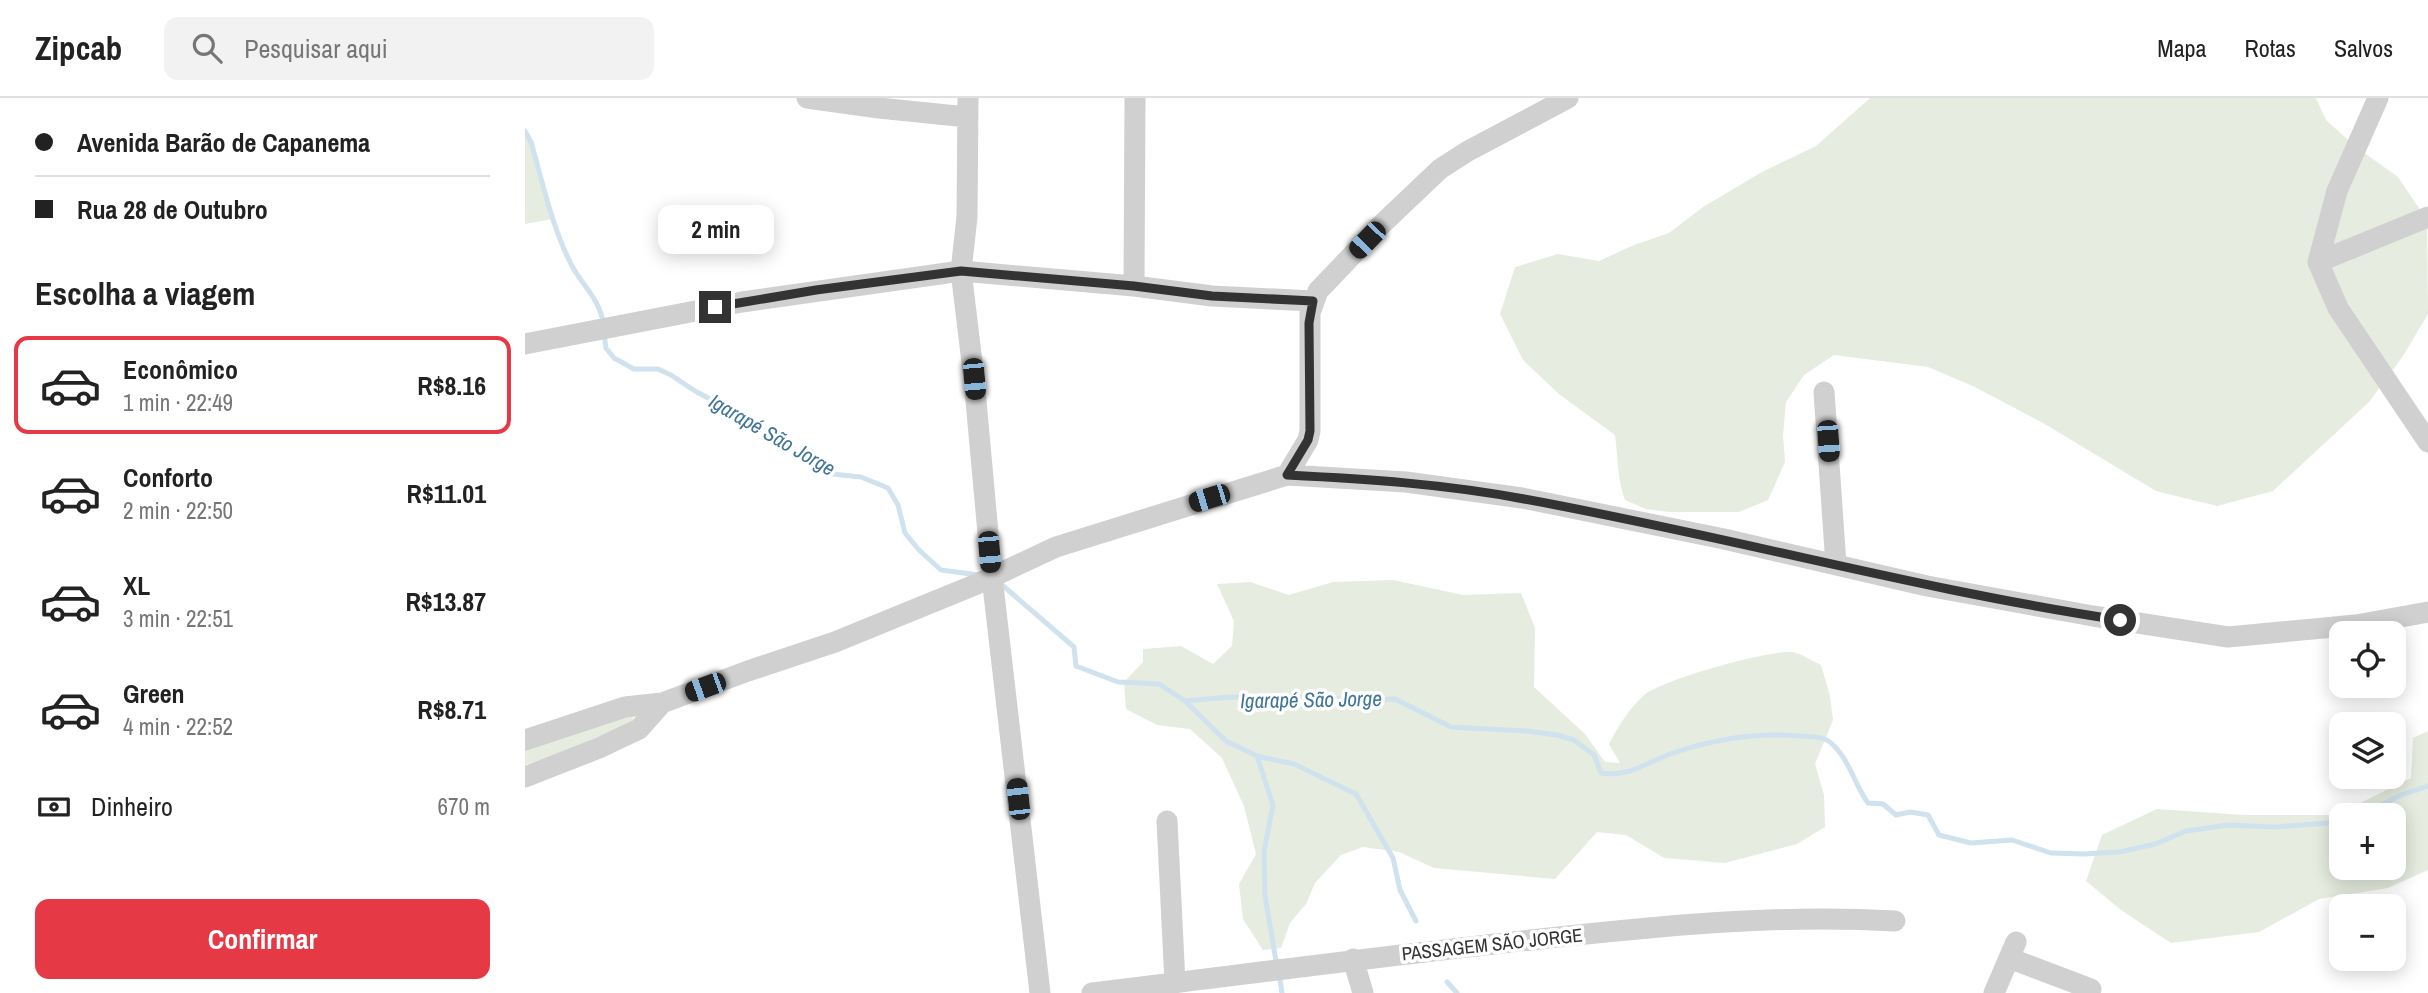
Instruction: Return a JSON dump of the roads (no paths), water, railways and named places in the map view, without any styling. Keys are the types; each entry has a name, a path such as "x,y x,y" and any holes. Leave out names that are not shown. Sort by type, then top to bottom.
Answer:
{"street":[{"path":"807,98 879,108 967,107 967,217 961,271 992,577 1040,993"},
{"path":"1134,286 1135,98"},
{"path":"1287,475 1308,440 1310,431 1309,323 1313,301 1325,284 1380,226 1440,169 1468,151 1568,98"},
{"path":"2378,98 2337,191 2318,262 2338,308 2428,443"},
{"path":"2318,262 2428,217"},
{"path":"525,344 754,300 961,271 1134,286 1212,296 1313,301"},
{"path":"1824,392 1836,565"},
{"path":"525,740 625,707 662,703 835,642 992,577 1056,547 1287,475 1406,482 1522,498 1940,588 2228,637 2356,625 2428,612"},
{"path":"525,777 639,729 662,703"},
{"path":"1167,821 1175,983"},
{"name":"PASSAGEM SÃO JORGE","path":"1092,993 1353,959 1644,926 1764,919 1895,921"},
{"path":"1994,993 2013,950 2090,991"},
{"path":"1353,959 1363,993"}],"waterway":[{"name":"Igarapé São Jorge","path":"525,131 531,142 559,236 572,266 591,293 603,323"},
{"name":"Igarapé São Jorge","path":"604,333 606,348 614,358 634,369 658,369 671,375 742,416 832,474 861,477 888,488 898,505 905,533 919,550 941,570 979,575"},
{"name":"Igarapé São Jorge","path":"1001,584 1074,647 1076,666 1118,682 1159,684 1185,701 1230,697 1320,697 1354,701 1395,699 1451,727 1527,731 1574,740 1594,755 1601,773 1612,774 1630,771 1673,753 1720,740 1767,735 1821,738 1834,746 1846,761 1868,803 1883,804 1896,815 1910,812 1928,815 1939,835 1971,843 2012,840 2051,853 2084,854 2119,852 2155,844 2186,831 2228,825 2275,827 2329,823"},
{"path":"1185,701 1226,741 1257,756 1273,805 1264,852 1265,896 1276,961"},
{"path":"1257,756 1294,764 1356,794 1393,858 1400,890 1416,921"},
{"name":"Igarapé São Jorge","path":"2385,803 2428,786"},
{"path":"1280,980 1282,993"},
{"path":"1447,982 1457,993"}]}
